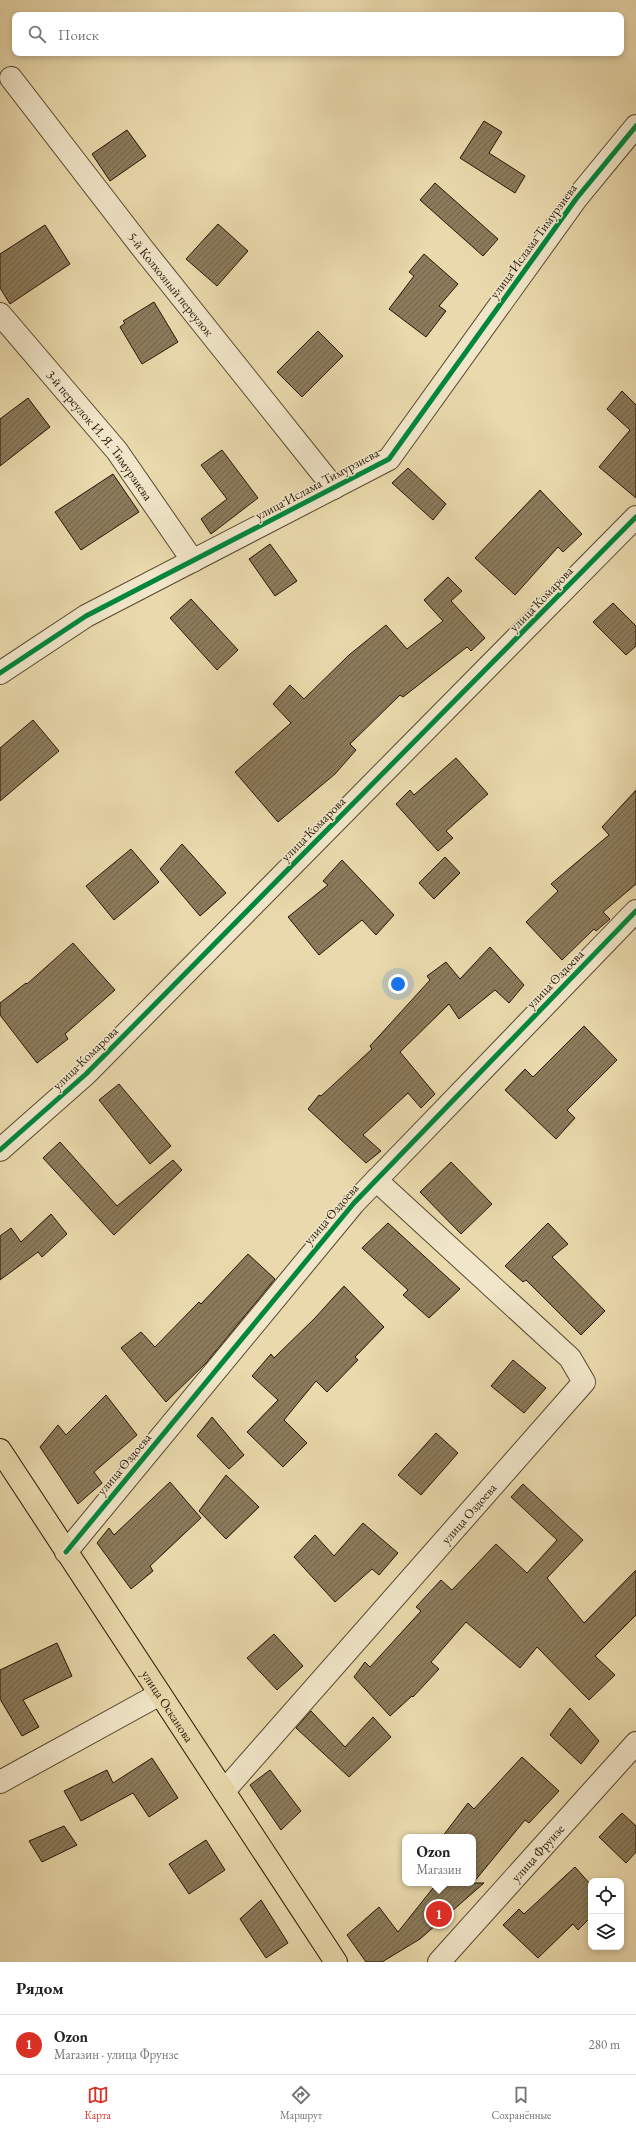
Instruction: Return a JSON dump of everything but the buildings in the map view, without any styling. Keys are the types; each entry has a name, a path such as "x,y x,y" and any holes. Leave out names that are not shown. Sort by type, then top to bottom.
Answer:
{"main road":[{"name":"улица Осканова","path":"0,1450 336,1962"}],"street":[{"name":"5-й Колхозный переулок","path":"11,78 148,255 334,488"},
{"name":"улица Ислама Тимурзиева","path":"0,673 86,616 389,459 576,199 636,126"},
{"name":"3-й переулок И. Я. Тимурзиева","path":"0,314 117,451 193,561"},
{"name":"улица Комарова","path":"0,1150 86,1074 636,517"},
{"name":"улица Оздоева","path":"66,1552 354,1203 636,911"},
{"name":"улица Оздоева","path":"224,1791 584,1382 570,1358 376,1180"},
{"path":"0,1782 160,1694"},
{"name":"улица Фрунзе","path":"439,1962 636,1743"}],"cycle path":[{"path":"0,673 86,616 389,459 576,199 636,126"},
{"path":"0,1150 86,1074 636,517"},
{"path":"66,1552 354,1203 636,911"}],"place":[{"name":"Ozon","path":"439,1914"}]}
